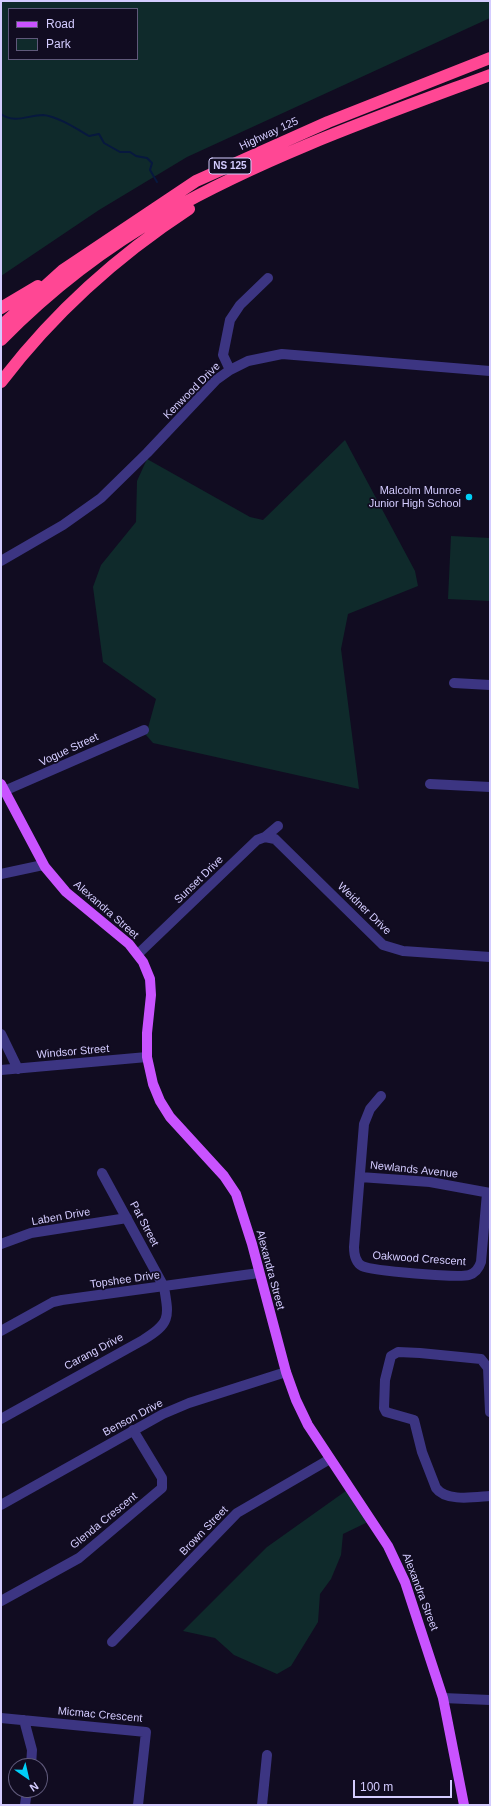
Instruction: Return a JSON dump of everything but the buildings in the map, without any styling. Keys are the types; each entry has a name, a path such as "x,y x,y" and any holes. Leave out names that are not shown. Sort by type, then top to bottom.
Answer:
{"highway":[{"name":"Highway 125","path":"1,326 63,270 196,181 328,122 490,58"},
{"name":"NS 125","path":"1,340 61,286 143,228 207,191 276,159 490,75"},
{"path":"1,382 26,351 63,310 129,253 193,206 276,159"},
{"path":"1,308 63,270"}],"main road":[{"name":"Alexandra Street","path":"3,787 43,865 66,892 119,934 138,954 147,970 151,988 147,1057 153,1084 168,1114 224,1176 236,1194 286,1372 308,1425 388,1546 405,1582 443,1698 464,1805"}],"street":[{"path":"230,370 223,355 230,320 240,305 268,278"},
{"name":"Kenwood Drive","path":"1,560 63,525 101,498 143,458 216,380 230,370 253,359 282,354 490,371"},
{"path":"454,683 490,685"},
{"name":"Vogue Street","path":"3,787 144,730"},
{"path":"430,784 490,787"},
{"name":"Sunset Drive","path":"138,954 257,840 265,837 278,826"},
{"name":"Weidner Drive","path":"265,837 276,839 383,945 403,951 490,957"},
{"path":"1,874 43,865"},
{"path":"1,1034 18,1069"},
{"name":"Windsor Street","path":"1,1070 147,1057"},
{"name":"Oakwood Crescent","path":"381,1096 370,1109 365,1118 354,1253 358,1263 368,1268 459,1275 476,1272 482,1256 488,1193"},
{"name":"Pat Street","path":"102,1173 164,1287"},
{"name":"Newlands Avenue","path":"360,1177 438,1183 488,1193"},
{"name":"Laben Drive","path":"1,1244 31,1233 127,1218"},
{"name":"Topshee Drive","path":"1,1331 53,1302 259,1274"},
{"name":"Carang Drive","path":"1,1419 161,1328 166,1320 168,1312 164,1287"},
{"path":"490,1412 488,1368 485,1362 481,1359 398,1352 391,1356 386,1380 384,1408 386,1412 414,1420 430,1476 439,1492 443,1494 490,1496"},
{"name":"Benson Drive","path":"1,1505 152,1420 186,1405 286,1372"},
{"name":"Glenda Crescent","path":"1,1601 79,1558 162,1488 162,1478 133,1430"},
{"name":"Brown Street","path":"112,1642 234,1516 330,1459"},
{"path":"443,1698 490,1700"},
{"name":"Micmac Crescent","path":"1,1718 146,1732 138,1805"},
{"path":"24,1720 32,1750 32,1758"},
{"path":"262,1805 267,1755"}],"green space":[{"path":"1,1 490,1 490,18 187,157 99,210 1,276"},
{"path":"345,440 415,571 418,586 348,614 341,649 359,789 153,743 146,735 156,699 103,662 93,587 101,565 136,522 137,481 147,459 250,517 263,520"},
{"path":"451,536 490,538 490,601 448,599"},
{"path":"350,1488 372,1520 343,1534 341,1555 331,1579 320,1594 318,1622 291,1666 277,1674 234,1655 215,1638 183,1631 267,1547"}],"waterway":[{"path":"1,114 6,117 16,119 38,115 49,116 67,123 89,136 99,134 104,143 120,152 130,152 136,156 147,158 152,163 150,170 157,182"}],"place":[{"name":"Malcolm Munroe Junior High School","path":"469,497"}]}
